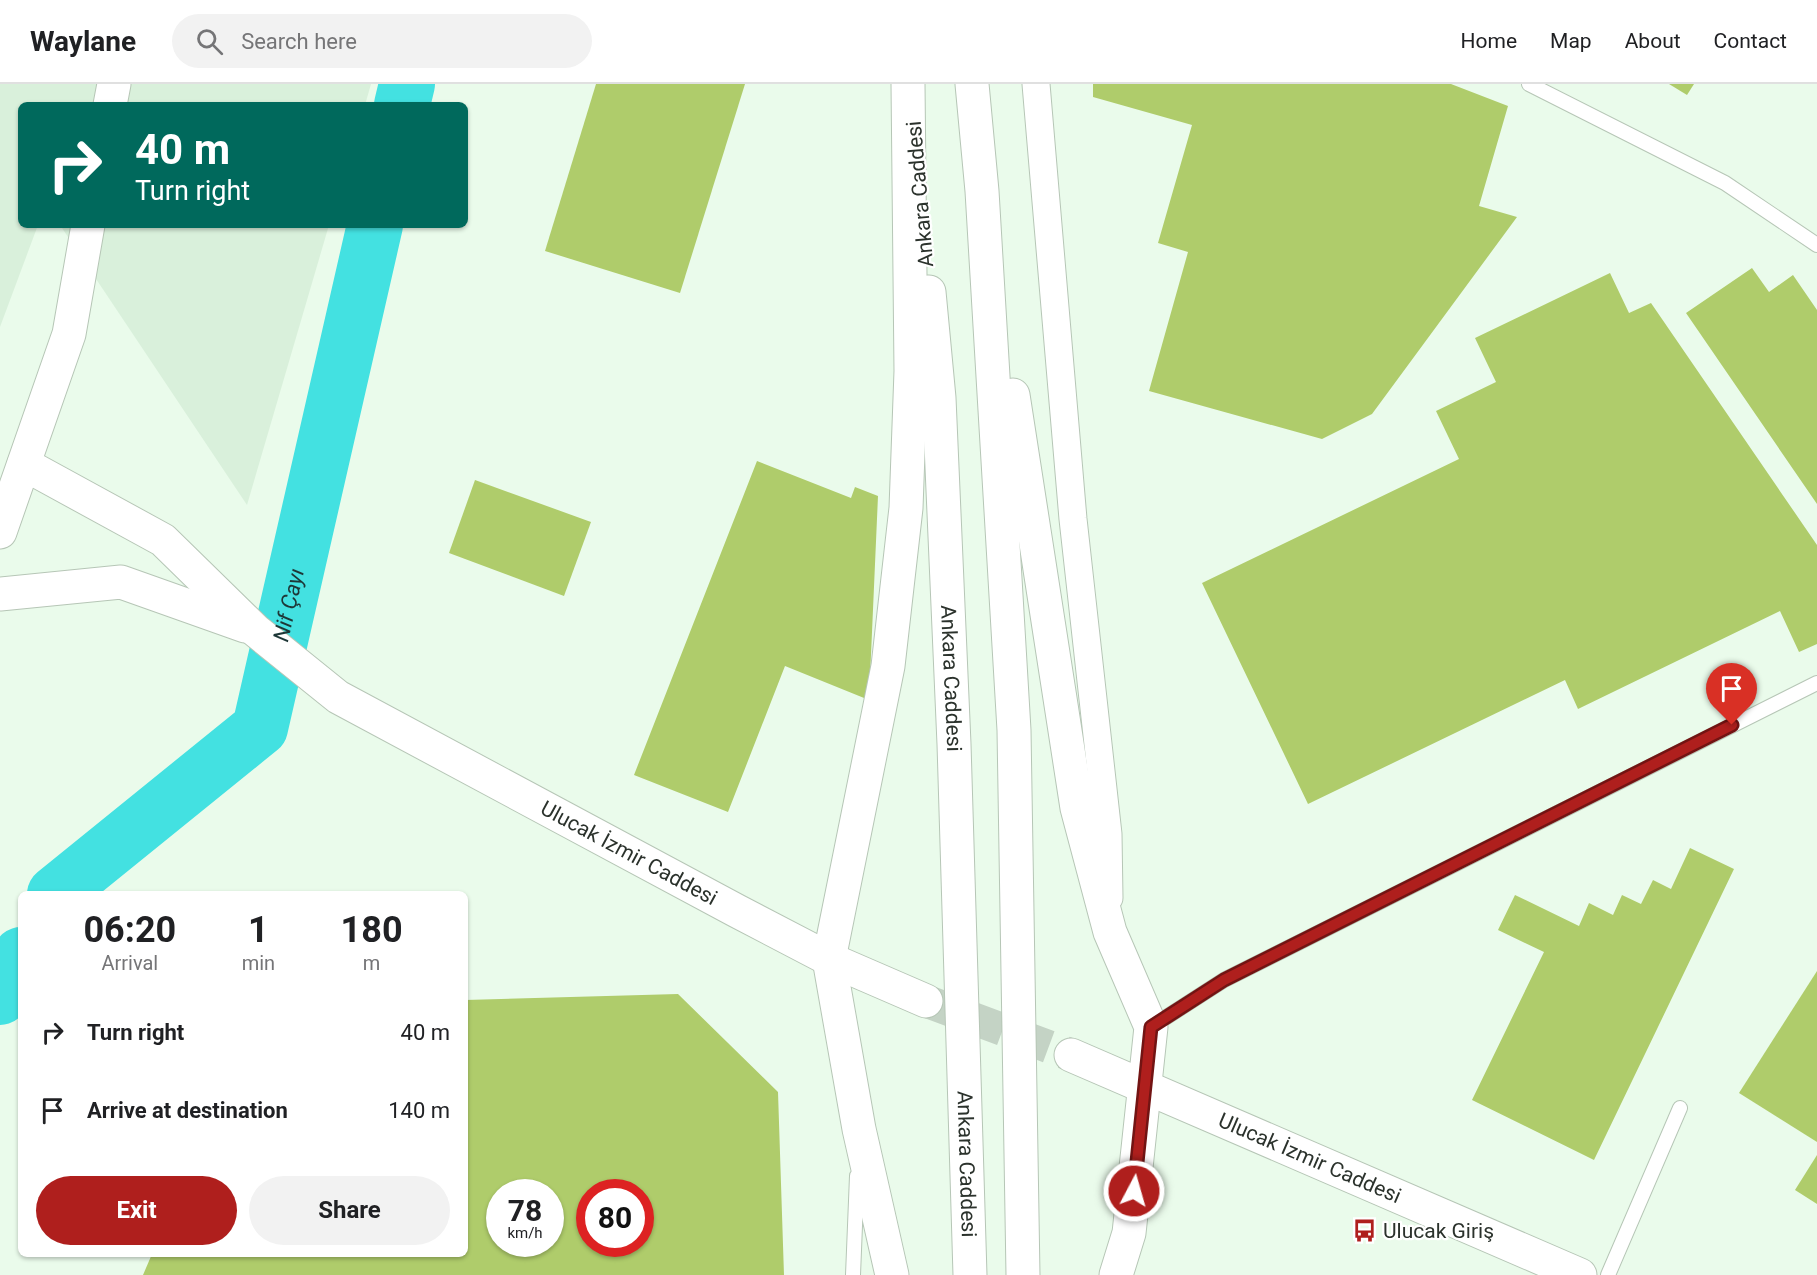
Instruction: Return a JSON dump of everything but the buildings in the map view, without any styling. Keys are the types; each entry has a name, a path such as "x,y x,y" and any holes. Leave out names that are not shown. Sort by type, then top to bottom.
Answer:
{"main road":[{"path":"111,102 114,84"},
{"path":"892,1275 859,1129 829,959 888,666 906,508 910,371 909,84"},
{"name":"Ankara Caddesi","path":"909,84 939,398 954,744 970,1275"},
{"path":"972,84 982,191 1014,730 1023,1275"},
{"path":"982,191 1077,808 1110,932 1151,1027 1129,1233 1116,1275"},
{"path":"0,532 69,334 87,228"},
{"path":"24,464 163,540 255,630"},
{"path":"0,594 122,582 255,630"},
{"name":"Ulucak İzmir Caddesi","path":"255,630 338,696 829,959 926,1001"},
{"name":"Ulucak İzmir Caddesi","path":"1071,1055 1580,1275"}],"street":[{"path":"1036,84 1073,519 1108,834 1110,932"}],"lane":[{"path":"1529,84 1725,183 1817,245"},
{"path":"1151,1027 1224,980 1817,683"},
{"path":"1608,1275 1680,1108"},
{"path":"853,1275 859,1129"},
{"path":"1129,1233 1130,1275"}],"shaded area":[{"path":"0,84 371,84 366,102 18,102 18,228 37,228 0,327"},
{"path":"62,228 328,228 247,505"}],"waterway":[{"name":"Nif Çayı","path":"403,102 407,84"},
{"name":"Nif Çayı","path":"59,891 260,728 374,228"},
{"name":"Nif Çayı","path":"0,997 18,961"}],"tunnel":[{"path":"926,1001 1071,1055"}],"place":[{"name":"Ulucak Giriş","path":"1365,1231"}],"route":[{"path":"1134,1191 1151,1027 1224,980 1732,725"}]}
